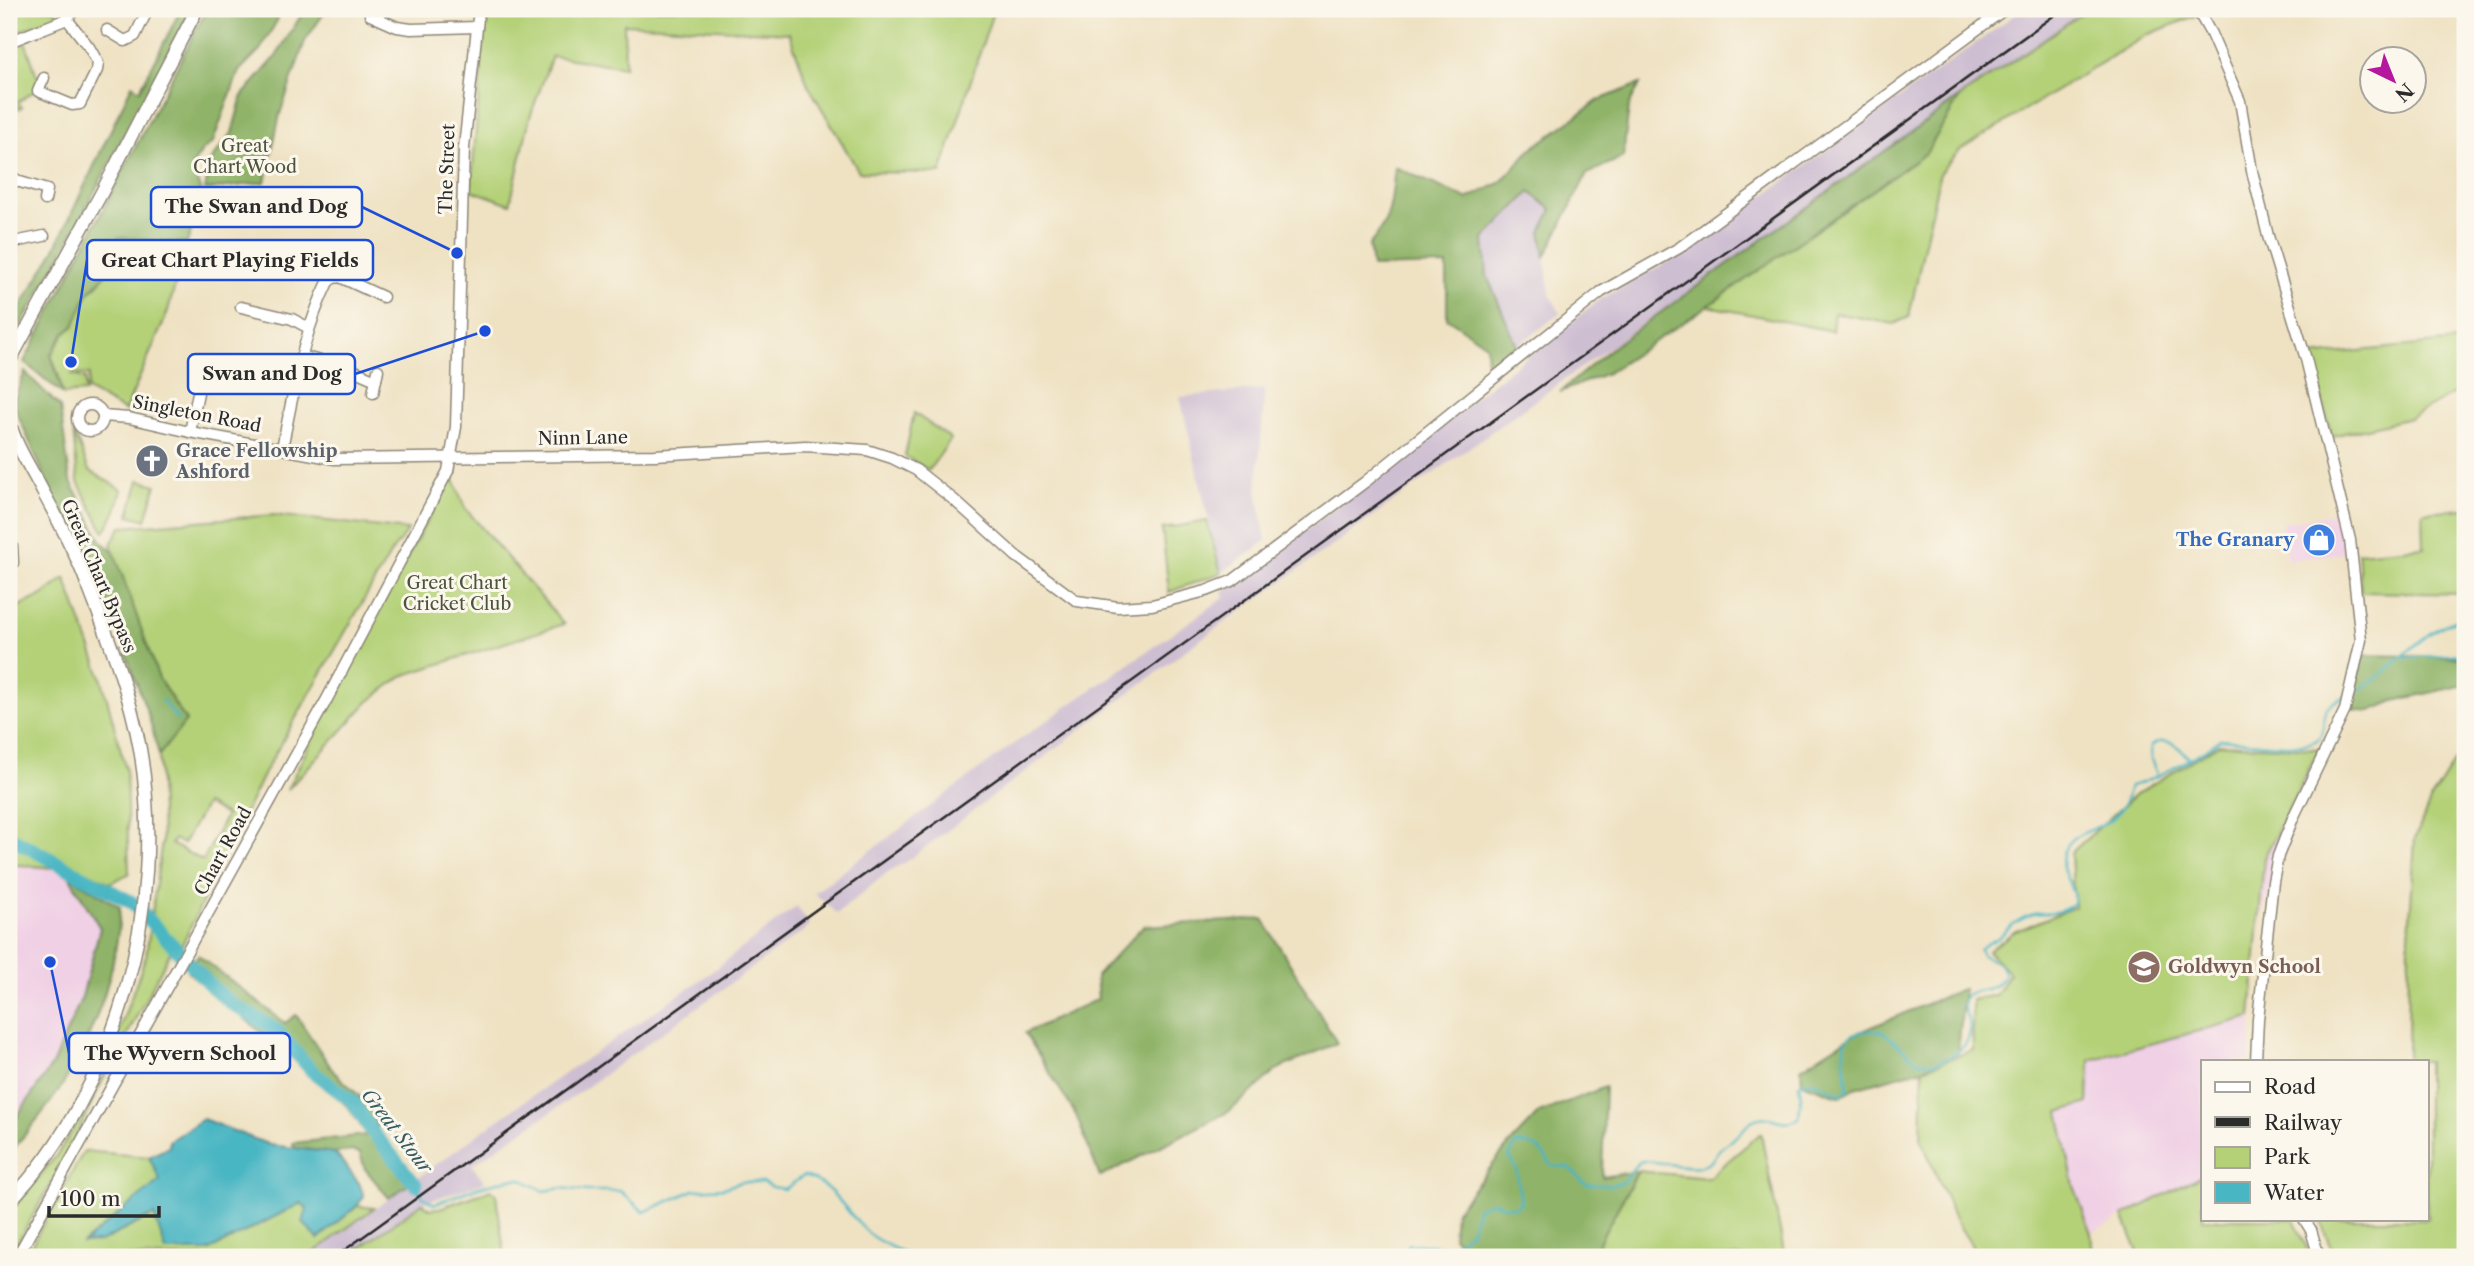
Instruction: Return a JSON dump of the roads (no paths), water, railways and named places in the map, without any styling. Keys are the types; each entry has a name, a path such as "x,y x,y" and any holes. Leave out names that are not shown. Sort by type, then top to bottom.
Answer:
{"main road":[{"path":"9,362 102,192 197,9"},
{"name":"Great Chart Bypass","path":"9,421 11,437 44,492 86,580 119,667 140,750 148,837 139,929 121,1003 99,1062 78,1106 55,1144 9,1202"}],"street":[{"path":"9,42 67,19 75,9"},
{"path":"107,30 125,41 135,36 148,9"},
{"name":"The Street","path":"452,457 456,427 464,148 479,9"},
{"name":"Ninn Lane","path":"452,457 655,455 805,446 867,450 916,470 1016,556 1077,601 1118,607 1152,605 1206,591 1232,581 1365,482 1601,292 1679,248 2006,9"},
{"path":"2197,9 2211,34 2241,106 2254,179 2306,359 2349,533 2361,640 2345,710 2293,818 2278,856 2258,1018 2256,1060"},
{"path":"370,15 397,27 411,29 477,27"},
{"path":"44,78 38,91 72,105 80,104 97,70 95,56 67,19"},
{"path":"9,175 46,195 54,179"},
{"path":"9,243 44,236"},
{"path":"282,448 301,356 326,286 333,278 343,278 377,292"},
{"path":"248,306 292,319 309,328"},
{"path":"301,356 377,375 373,393"},
{"path":"190,432 203,368"},
{"name":"Singleton Road","path":"103,416 129,418 335,459 452,457"},
{"name":"Chart Road","path":"17,1257 327,699 448,471 452,457"},
{"path":"9,540 15,565"},
{"path":"2305,1220 2311,1230 2319,1257"}],"water":[{"path":"203,1119 270,1145 335,1153 359,1183 364,1196 357,1206 318,1239 303,1223 307,1208 301,1203 208,1251 166,1251 154,1215 100,1242 83,1243 160,1180 149,1157 169,1147 169,1141"}],"waterway":[{"name":"Great Stour","path":"2352,693 2381,675 2434,631 2465,618"},
{"name":"Great Stour","path":"2402,658 2465,654"},
{"name":"Great Stour","path":"1402,1257 1409,1244 1450,1247 1470,1232 1478,1207 1494,1202 1516,1207 1521,1202 1516,1168 1509,1156 1516,1144 1533,1146 1541,1151 1552,1166 1569,1167 1585,1183 1621,1183 1642,1161 1687,1166 1708,1164 1720,1149 1753,1120 1765,1117 1786,1122 1799,1118 1799,1084 1815,1082 1840,1094 1848,1090 1844,1047 1852,1035 1866,1031 1883,1032 1909,1054 1924,1062 1933,1063 1956,1053 1966,1044 1970,1034 1963,1005 1966,995 1992,987 2005,974 2000,964 1982,955 1979,949 2023,918 2061,911 2070,906 2074,896 2063,867 2064,851 2078,836 2108,822 2117,814 2125,802 2130,786 2176,766 2220,739 2286,745 2311,743 2322,734 2328,707 2345,696"},
{"path":"162,700 178,720"},
{"path":"2157,774 2151,759 2151,746 2157,743 2172,744 2189,759"},
{"name":"Great Stour","path":"9,837 133,903 213,988 232,1004 275,1029 313,1072 353,1102 370,1129 416,1185"},
{"name":"Great Stour","path":"416,1185 423,1197 434,1204 478,1187 521,1179 544,1191 562,1188 620,1191 644,1212 694,1190 724,1188 741,1182 762,1182 785,1189 803,1176 824,1186 873,1237 913,1257"}],"railway":[{"path":"335,1257 2063,9"}],"place":[{"name":"The Swan and Dog","path":"457,253"},
{"name":"Swan and Dog","path":"485,331"},
{"name":"Great Chart Playing Fields","path":"71,362"},
{"name":"Grace Fellowship Ashford","path":"152,461"},
{"name":"The Granary","path":"2319,540"},
{"name":"The Wyvern School","path":"50,962"},
{"name":"Goldwyn School","path":"2144,967"}],"park label":[{"name":"Great Chart Wood","path":"245,156"},
{"name":"Great Chart Cricket Club","path":"457,593"}]}
